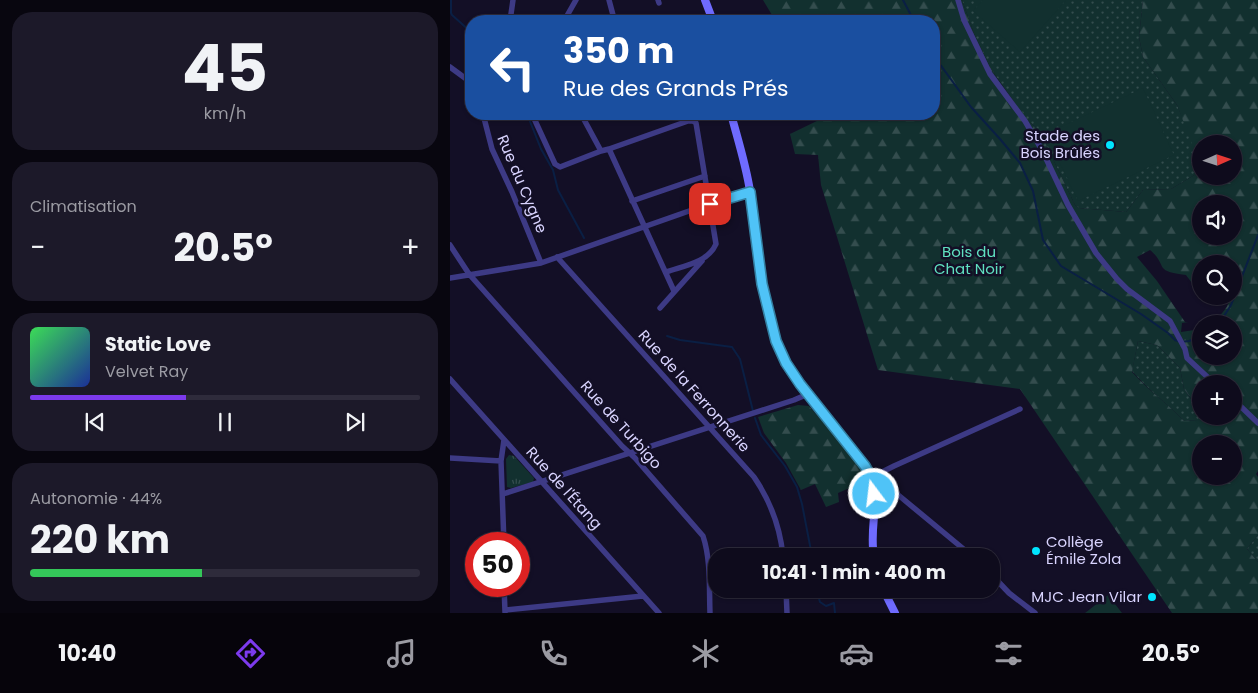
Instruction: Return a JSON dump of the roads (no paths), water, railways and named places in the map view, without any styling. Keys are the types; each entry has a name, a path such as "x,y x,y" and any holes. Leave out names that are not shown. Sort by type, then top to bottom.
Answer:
{"main road":[{"path":"705,0 711,15"},
{"path":"733,120 746,167 762,284 776,341 786,363 808,394 848,442 873,479 873,548"},
{"path":"888,598 895,613"}],"street":[{"path":"511,15 513,0"},
{"path":"567,15 576,0"},
{"path":"609,0 613,15"},
{"path":"958,0 964,20 990,74 1024,121 1042,150 1068,205 1096,253 1127,289 1170,321 1180,338 1187,358 1205,375"},
{"path":"450,67 465,78"},
{"name":"Rue du Cygne","path":"485,120 492,149 542,263"},
{"path":"535,120 557,166 564,167 601,151 688,121 696,123 716,244 714,249 660,308"},
{"path":"584,120 601,151"},
{"path":"609,149 674,291"},
{"path":"632,201 705,176"},
{"path":"450,278 542,263 710,204 750,192"},
{"name":"Rue de Turbigo","path":"450,245 469,274 702,536 708,558 710,613"},
{"name":"Rue de la Ferronnerie","path":"557,257 754,477 773,509 779,527 783,548"},
{"path":"666,272 703,259"},
{"name":"Rue de l'Étang","path":"450,379 659,613"},
{"path":"503,494 630,454 808,394"},
{"path":"1242,408 1258,423"},
{"path":"962,548 891,490 873,479 894,466 1020,410"},
{"path":"504,440 501,460 504,532"},
{"path":"450,458 501,460"},
{"path":"1000,584 1035,613"},
{"path":"504,597 505,612 643,596"},
{"path":"786,598 787,613"}],"waterway":[{"path":"451,0 452,15 465,27"},
{"path":"903,0 911,15"},
{"path":"940,64 971,107 1020,163 1033,191 1043,240 1061,266 1141,314 1175,340 1180,342 1192,340"},
{"path":"529,120 541,149 553,170 558,190 584,238"},
{"path":"1225,315 1231,305 1258,235"},
{"path":"667,336 680,340 732,347 740,359 753,411"},
{"path":"755,418 761,435 785,466 797,487 810,548"},
{"path":"819,598 820,602 826,606 834,603 835,613"}],"place":[{"name":"Stade des Bois Brûlés","path":"1110,145"},
{"name":"Collège Émile Zola","path":"1036,551"},
{"name":"MJC Jean Vilar","path":"1152,597"}],"park label":[{"name":"Bois du Chat Noir","path":"969,260"}]}
